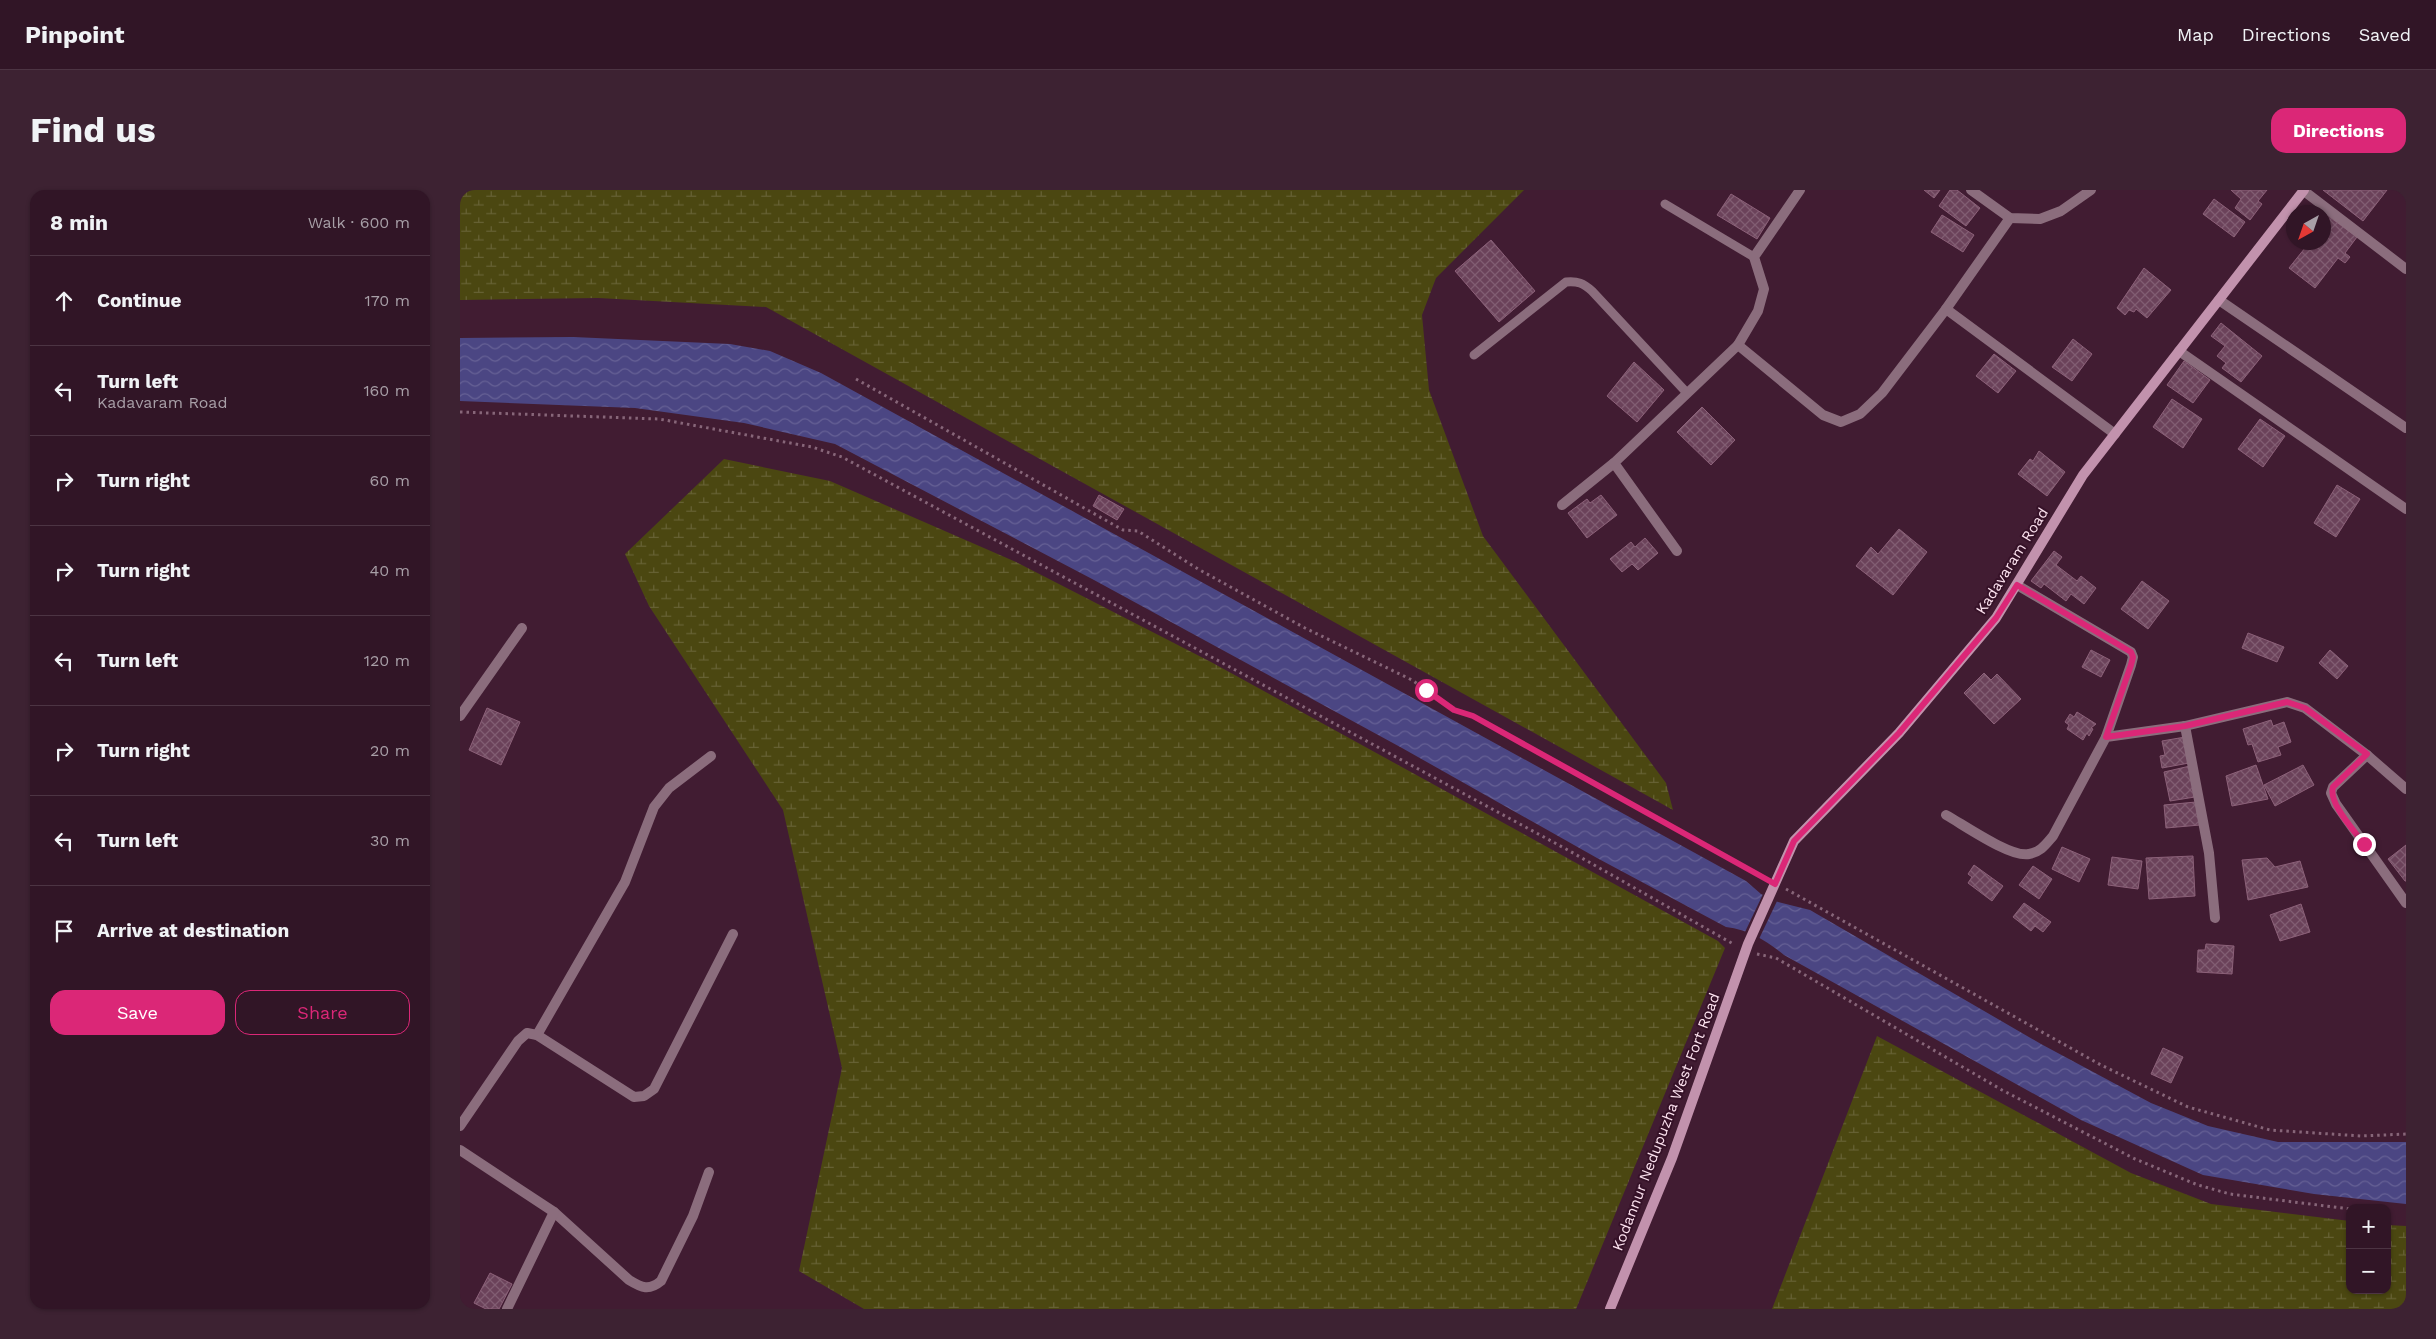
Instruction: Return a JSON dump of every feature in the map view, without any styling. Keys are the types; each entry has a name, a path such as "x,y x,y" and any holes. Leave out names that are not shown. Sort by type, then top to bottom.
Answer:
{"main road":[{"name":"Kadavaram Road","path":"1746,948 1794,841 1899,733 1996,618 2083,475 2304,190"},
{"name":"Kodannur Nedupuzha West Fort Road","path":"1610,1309 1672,1158 1746,948"}],"street":[{"path":"1562,505 1614,463 1738,345 1758,311 1764,289 1754,257 1800,190"},
{"path":"1971,190 2010,218 2040,219 2061,211 2091,190"},
{"path":"2304,190 2406,269"},
{"path":"1738,345 1823,415 1841,422 1860,414 1882,393 1946,309 2010,218"},
{"path":"2219,300 2406,428"},
{"path":"1946,309 2115,434"},
{"path":"2179,351 2406,509"},
{"path":"1614,463 1677,551"},
{"path":"1946,815 2014,853 2028,855 2042,849 2053,836 2106,737 2131,665 2133,657 2131,652 2017,585"},
{"path":"460,716 522,628"},
{"path":"2106,737 2185,726 2287,702 2305,708 2367,754 2406,789"},
{"path":"2185,726 2209,854 2215,918"},
{"path":"2367,754 2333,787 2331,793 2336,804 2406,903"},
{"path":"537,1035 625,882 654,806 668,788 711,756"},
{"path":"460,1126 518,1041 527,1032 537,1035 634,1097 644,1096 654,1089 733,934"},
{"path":"460,1150 554,1212 629,1280 641,1288 653,1288 662,1281 694,1216 710,1172"},
{"path":"507,1309 554,1212"}],"lane":[{"path":"1665,204 1754,257"},
{"path":"1474,355 1566,282 1575,281 1584,284 1592,291 1687,393"}],"path":[{"path":"856,379 1123,530 1138,531 1198,569 1305,628 1412,680 1454,710 1473,716 1774,886 1805,898 2101,1065 2188,1107 2270,1130 2361,1136 2406,1134"},
{"path":"460,412 659,419 812,447 842,457 1746,948 1776,958 2002,1090 2135,1159 2198,1185 2230,1194 2346,1208"}],"green space":[{"path":"460,190 1524,190 1436,278 1422,315 1429,390 1483,536 1666,783 1673,810 766,307 598,298 460,300"},
{"path":"724,459 830,481 1016,562 1211,662 1718,941 1725,948 1576,1309 864,1309 799,1271 842,1068 783,810 649,606 625,554"},
{"path":"1877,1036 2131,1173 2211,1204 2346,1221 2346,1294 2391,1294 2391,1225 2406,1226 2406,1309 1772,1309"}],"water":[{"path":"573,337 730,344 770,351 821,373 1746,881 1761,894 1778,902 1810,910 2041,1044 2151,1103 2208,1126 2278,1142 2406,1142 2406,1204 2314,1194 2203,1175 2081,1120 1784,955 1757,936 1735,928 1726,927 1597,858 1402,748 1094,580 835,444 744,423 635,408 460,401 460,338"}],"pier":[{"path":"1764,892 1778,899 1759,939 1745,932"}],"building":[{"path":"1924,190 1940,190 1934,198"},
{"path":"1950,190 1957,190 1980,208 1966,226 1939,206"},
{"path":"2231,190 2267,190 2258,201 2262,204 2250,220 2235,208 2241,199"},
{"path":"2323,190 2387,190 2363,221"},
{"path":"1731,194 1770,218 1757,239 1717,215"},
{"path":"2214,199 2245,222 2234,237 2203,214"},
{"path":"1942,215 1974,235 1963,252 1931,232"},
{"path":"2331,218 2357,237 2345,253 2350,257 2345,263 2338,258 2315,288 2289,268 2303,250 2331,250"},
{"path":"1491,240 1535,291 1499,322 1455,271"},
{"path":"2144,268 2171,290 2147,318 2136,309 2134,312 2129,310 2125,315 2117,308"},
{"path":"2221,323 2262,356 2241,382 2222,368 2226,363 2217,356 2225,346 2211,336"},
{"path":"2073,339 2092,354 2072,381 2052,367"},
{"path":"1994,354 2016,371 1998,393 1976,376"},
{"path":"2184,361 2210,380 2193,403 2167,385"},
{"path":"1634,362 1664,390 1637,422 1607,396"},
{"path":"2172,399 2202,419 2183,448 2153,427"},
{"path":"1702,407 1735,440 1711,465 1677,432"},
{"path":"2260,419 2285,436 2263,467 2238,449"},
{"path":"2039,451 2065,472 2047,496 2018,474 2030,459 2033,461"},
{"path":"2337,485 2360,499 2336,537 2314,523"},
{"path":"1099,495 1124,509 1117,520 1093,506"},
{"path":"1601,495 1617,515 1587,538 1568,513 1587,499 1590,503"},
{"path":"1899,529 1927,552 1893,595 1856,566 1871,547 1878,554"},
{"path":"1645,538 1658,553 1638,570 1632,564 1622,572 1610,559 1631,542 1635,547"},
{"path":"2054,551 2062,557 2056,565 2077,581 2081,576 2096,588 2084,604 2071,594 2066,601 2044,584 2041,588 2031,581"},
{"path":"2142,581 2169,601 2148,629 2121,609"},
{"path":"2248,633 2284,647 2277,662 2242,648"},
{"path":"2091,650 2110,660 2101,677 2082,667"},
{"path":"2330,650 2348,666 2337,679 2319,663"},
{"path":"1984,673 1991,680 1997,674 2021,699 1994,724 1964,693"},
{"path":"487,708 520,722 501,765 469,750"},
{"path":"2077,712 2096,724 2091,728 2093,729 2089,736 2087,733 2083,740 2067,729 2069,725 2065,722 2070,714 2074,717"},
{"path":"2271,720 2273,726 2284,722 2291,742 2278,747 2281,755 2258,762 2252,744 2248,745 2243,729"},
{"path":"2185,737 2189,763 2162,768 2160,756 2165,755 2162,741"},
{"path":"2256,765 2268,799 2232,806 2226,776"},
{"path":"2303,765 2314,785 2275,806 2264,785"},
{"path":"2190,766 2195,797 2170,801 2164,772"},
{"path":"2196,802 2200,825 2166,828 2164,805"},
{"path":"2406,845 2406,881 2405,881 2388,859"},
{"path":"2062,847 2090,859 2079,882 2052,869"},
{"path":"2193,856 2195,896 2149,899 2146,858"},
{"path":"2112,857 2142,861 2138,889 2108,885"},
{"path":"2267,858 2275,867 2300,861 2308,887 2248,900 2242,860"},
{"path":"1974,865 2003,886 1992,901 1968,883 1972,877 1968,874"},
{"path":"2033,866 2052,879 2039,899 2019,885"},
{"path":"2024,903 2051,922 2043,932 2035,926 2031,931 2013,917"},
{"path":"2301,904 2310,932 2280,941 2270,915"},
{"path":"2206,944 2234,946 2232,974 2197,972 2198,950 2205,950"},
{"path":"2163,1048 2183,1057 2171,1083 2151,1074"},
{"path":"490,1273 512,1284 499,1309 486,1309 474,1303"}],"route":[{"path":"1426,690 1454,710 1473,716 1775,884 1794,841 1899,733 1996,618 2017,585 2125,646 2131,652 2133,657 2131,665 2106,737 2185,726 2266,705 2287,702 2305,708 2367,754 2333,787 2331,793 2336,804 2364,844"}]}
